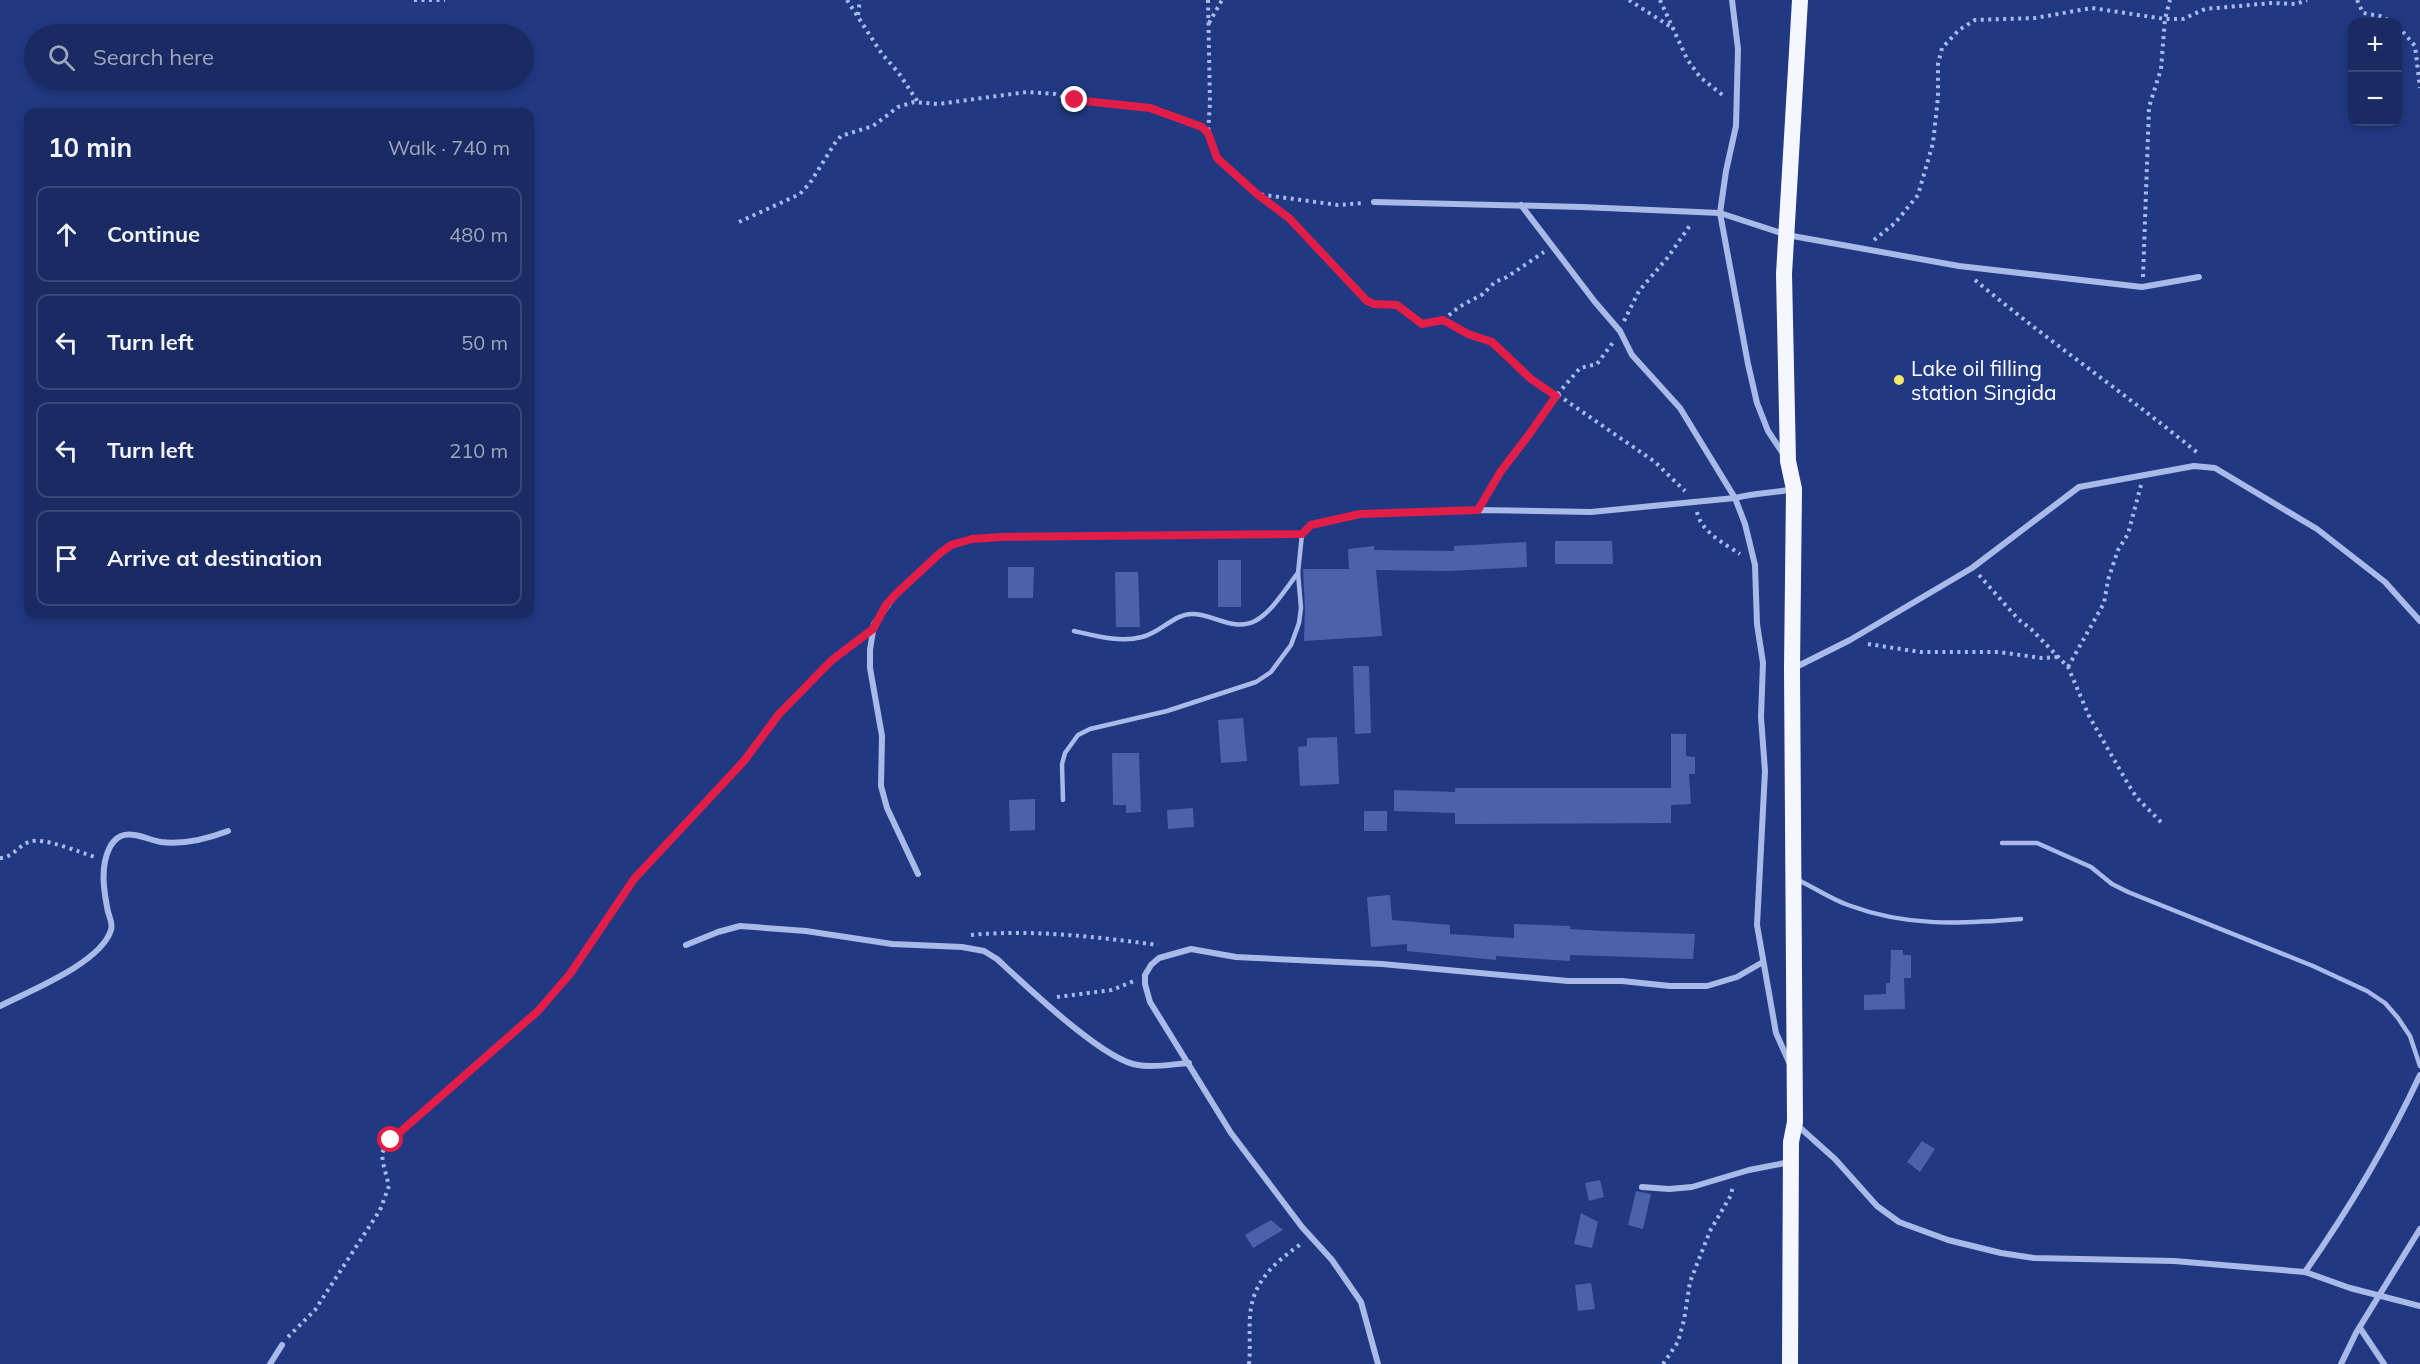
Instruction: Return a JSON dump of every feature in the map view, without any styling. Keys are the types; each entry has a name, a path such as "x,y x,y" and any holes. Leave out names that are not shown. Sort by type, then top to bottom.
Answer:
{"highway":[{"path":"1790,1364 1791,1142 1795,1122 1792,669 1794,489 1788,461 1784,274 1800,0"}],"street":[{"path":"1732,0 1738,49 1736,126 1720,213 1757,403 1768,431 1788,461"},
{"path":"1374,202 1720,213 1786,236 1959,266 2142,287 2199,277"},
{"path":"1521,205 1620,331 1632,355 1680,408 1735,498 1745,524 1755,565 1757,624 1763,663 1761,717 1765,771 1757,925 1776,1033 1782,1050 1794,1071"},
{"path":"1792,669 1850,640 1972,568 2079,488 2194,466 2215,468 2341,546 2385,582 2420,621"},
{"path":"918,874 896,828 881,786 882,736 870,668 870,650 873,629 886,605 951,545 972,539 1302,534 1311,525 1360,514 1478,510 1591,512 1735,498 1754,493 1773,493 1794,489"},
{"path":"0,1006 56,979 81,964 107,938 112,924 104,883 104,860 110,847 121,836 184,843 228,831"},
{"path":"686,945 718,932 740,927 806,931 892,944 950,946 984,951 998,960 1076,1028 1123,1061 1139,1066 1190,1063"},
{"path":"1378,1364 1361,1302 1332,1260 1311,1237 1231,1133 1190,1063 1150,1002 1145,975 1159,958 1191,949 1236,957 1382,964 1568,981 1622,981 1670,986 1707,986 1737,977 1763,962"},
{"path":"2305,1272 2343,1218 2363,1184 2420,1075"},
{"path":"1795,1122 1835,1159 1877,1206 1899,1222 1948,1240 2001,1253 2034,1258 2174,1261 2305,1272 2380,1297 2420,1306"},
{"path":"1642,1187 1669,1190 1692,1187 1735,1174 1792,1162"},
{"path":"2341,1364 2420,1229"},
{"path":"2360,1328 2384,1364"},
{"path":"270,1364 282,1345"}],"lane":[{"path":"1063,800 1062,764 1065,753 1078,735 1090,729 1167,711 1256,682 1271,672 1282,659 1296,635 1300,608 1298,573 1302,534"},
{"path":"1074,631 1105,639 1143,637 1183,615 1193,614 1238,625 1252,623 1262,617 1298,573"},
{"path":"2002,843 2037,843 2091,867 2112,884 2313,966 2367,991 2385,1003 2398,1018 2410,1036 2420,1066"},
{"path":"1793,877 1846,904 1877,915 1930,924 2021,920"}],"path":[{"path":"414,0 445,0"},
{"path":"847,0 882,54 898,72 918,102"},
{"path":"858,16 860,0"},
{"path":"1208,0 1210,103 1208,133 1217,158 1257,194 1289,218 1367,301 1374,304 1397,305 1422,324 1443,320 1459,307 1483,294 1495,282 1529,263 1552,246"},
{"path":"1209,24 1222,0"},
{"path":"1629,0 1674,30"},
{"path":"1660,0 1687,59 1700,77 1735,105"},
{"path":"2142,287 2149,107 2162,69 2165,19 2170,0"},
{"path":"1864,249 1895,223 1918,195 1933,143 1938,97 1938,64 1942,48 1959,30 1975,20 2035,18 2092,8 2165,19 2183,19 2205,9 2272,3 2296,4 2307,0"},
{"path":"2357,0 2363,13 2383,18"},
{"path":"2402,32 2415,46 2420,88"},
{"path":"739,222 800,194 810,183 841,136 854,130 865,129 898,107 918,102 938,104 1040,92 1075,100 1150,108 1192,122 1208,133"},
{"path":"1257,194 1338,205 1374,202"},
{"path":"1478,510 1501,471 1557,395 1580,368 1597,364 1620,331 1639,291 1668,257 1699,212"},
{"path":"1959,266 2029,325 2148,412 2215,468"},
{"path":"1443,320 1468,334 1492,342 1531,379 1655,462 1695,502 1698,518 1710,533 1755,565"},
{"path":"2068,666 2104,603 2108,580 2118,550 2128,534 2143,477"},
{"path":"1972,568 2018,619 2068,666 2089,716 2128,784 2137,798 2164,825"},
{"path":"282,1345 315,1310 380,1210 389,1186 382,1154 385,1146 538,1011 570,974 634,879 744,761 779,714 832,660 873,629"},
{"path":"1850,640 1920,652 1998,652 2042,658 2059,657"},
{"path":"0,858 6,858 33,840 104,860"},
{"path":"950,946 961,937 1002,932 1093,937 1191,949"},
{"path":"1041,999 1112,990 1145,975"},
{"path":"1663,1364 1678,1342 1690,1282 1710,1231 1731,1195 1735,1174"},
{"path":"1250,1364 1251,1308 1261,1282 1273,1264 1311,1237"}],"building":[{"path":"1555,541 1612,541 1613,564 1555,564"},
{"path":"1526,542 1527,567 1449,571 1376,570 1382,636 1304,641 1303,569 1349,569 1348,549 1374,546 1374,550 1454,551 1454,546"},
{"path":"1218,560 1241,560 1241,607 1218,607"},
{"path":"1008,567 1034,567 1033,598 1008,598"},
{"path":"1115,572 1138,572 1140,627 1116,627"},
{"path":"1353,666 1369,666 1371,733 1355,734"},
{"path":"1243,718 1247,761 1221,763 1218,720"},
{"path":"1671,734 1686,734 1686,756 1695,757 1695,774 1689,774 1691,804 1671,805 1671,823 1455,824 1455,813 1394,811 1394,790 1455,792 1455,788 1671,788"},
{"path":"1337,737 1339,784 1300,786 1298,747 1307,746 1307,738"},
{"path":"1112,753 1139,753 1141,812 1126,813 1126,805 1113,805"},
{"path":"1035,799 1035,830 1010,831 1009,800"},
{"path":"1193,808 1194,827 1168,829 1167,810"},
{"path":"1364,811 1387,811 1387,831 1364,831"},
{"path":"1390,895 1392,920 1450,925 1450,934 1514,938 1514,924 1570,926 1570,929 1603,931 1695,934 1693,959 1570,955 1570,961 1496,956 1496,960 1407,951 1407,944 1371,947 1367,897"},
{"path":"1891,950 1903,950 1903,955 1911,955 1911,978 1904,978 1905,1009 1864,1010 1864,995 1886,994 1886,983 1890,983"},
{"path":"1922,1141 1935,1149 1920,1172 1907,1162"},
{"path":"1600,1180 1604,1197 1589,1201 1585,1183"},
{"path":"1636,1191 1651,1194 1643,1229 1628,1225"},
{"path":"1581,1213 1598,1222 1592,1248 1574,1244"},
{"path":"1271,1220 1283,1230 1253,1248 1245,1235"},
{"path":"1591,1283 1595,1309 1578,1311 1575,1285"}],"place":[{"name":"Lake oil filling station Singida","path":"1899,380"}],"route":[{"path":"391,1140 538,1011 570,974 634,879 744,761 779,714 832,660 873,629 886,605 896,594 951,545 972,539 1000,537 1302,534 1311,525 1360,514 1478,510 1501,471 1556,396 1531,379 1498,346 1485,338 1468,334 1443,320 1422,324 1402,307 1367,301 1289,218 1241,181 1217,158 1208,133 1202,127 1150,108 1075,100"}]}
